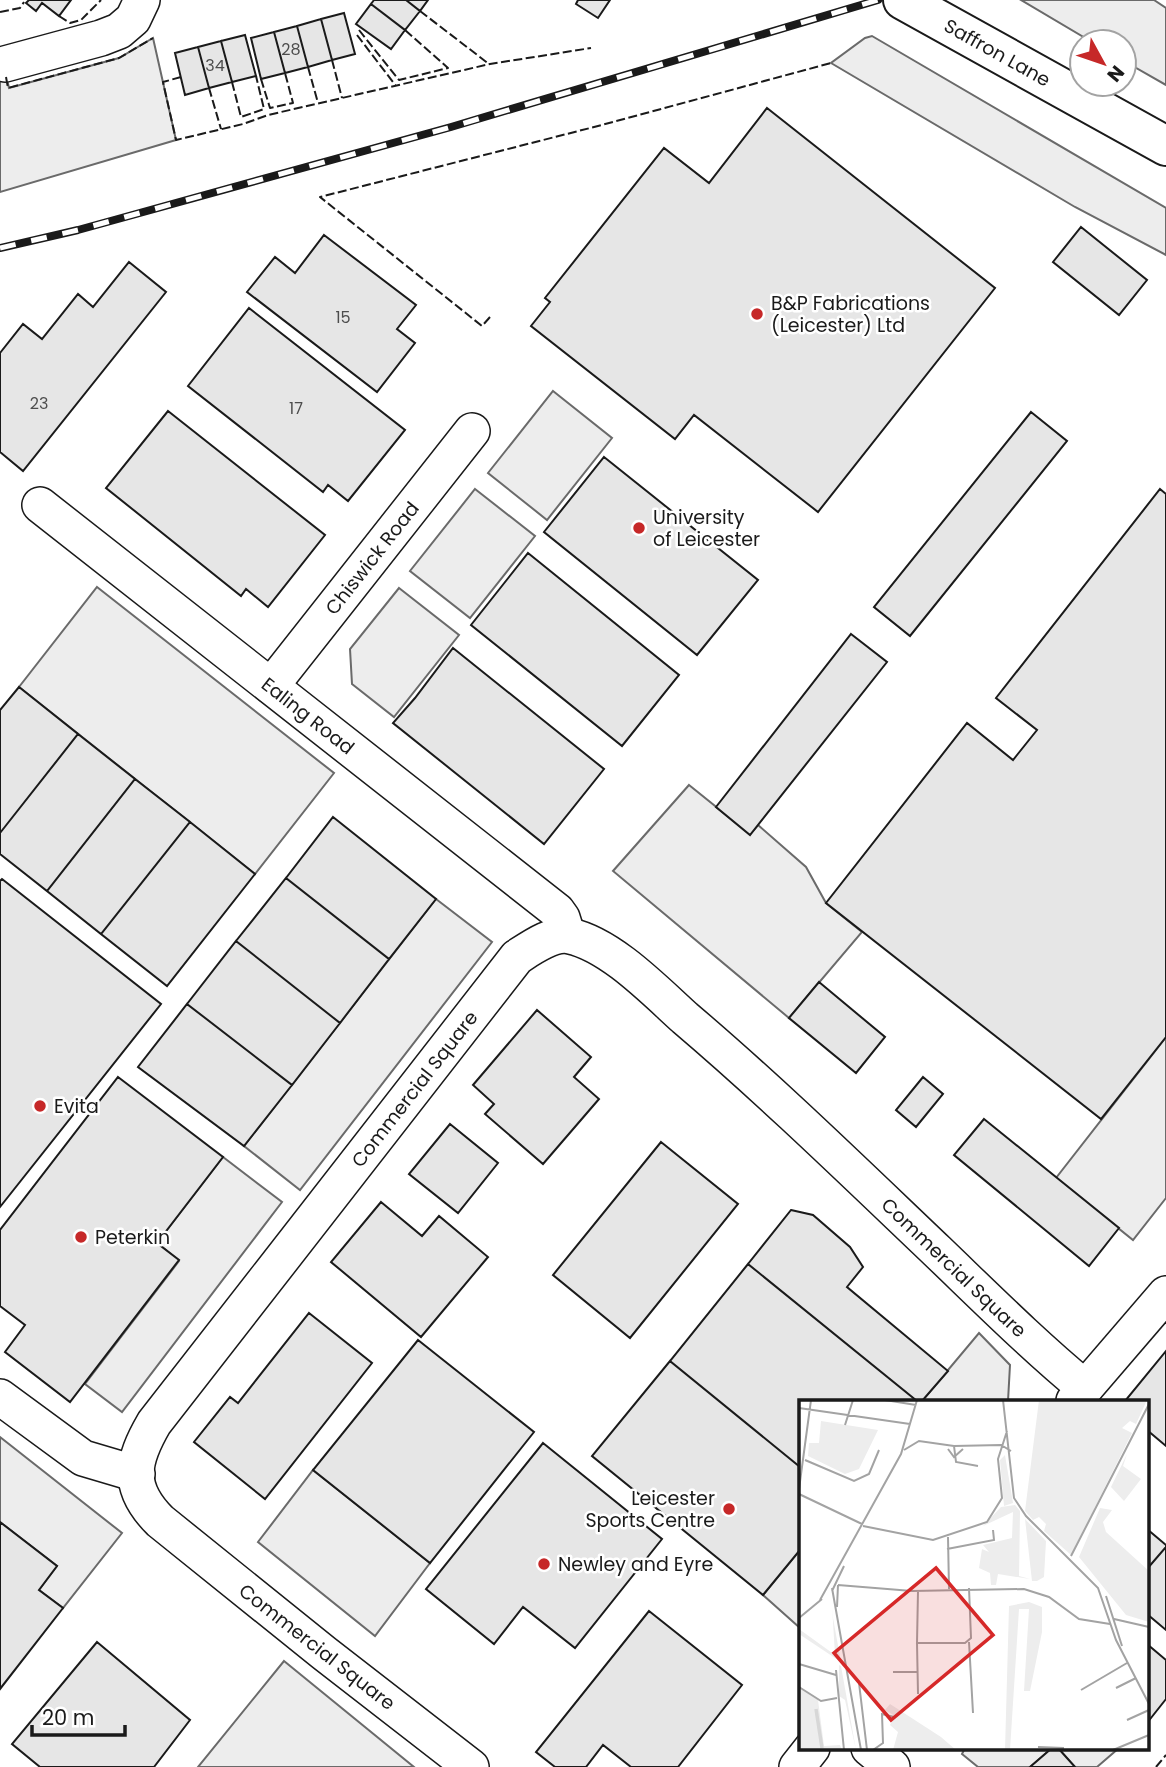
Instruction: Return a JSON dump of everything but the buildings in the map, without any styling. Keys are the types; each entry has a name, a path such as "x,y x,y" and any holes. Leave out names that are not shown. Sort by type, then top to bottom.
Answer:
{"main road":[{"name":"Saffron Lane","path":"903,0 1166,146"}],"street":[{"path":"5,64 119,31 133,19 142,0"},
{"name":"Chiswick Road","path":"271,685 472,431"},
{"name":"Ealing Road","path":"40,505 557,911 567,934"},
{"name":"Commercial Square","path":"471,1767 160,1521 146,1507 138,1491 137,1459 154,1423 517,957 534,946 567,934 589,941 610,953 810,1129 1042,1352 1079,1395"},
{"path":"1079,1395 1166,1294"},
{"path":"0,1397 83,1458 137,1474"},
{"path":"797,1767 810,1750"},
{"path":"871,1750 892,1767"}],"shaded area":[{"path":"1021,0 1154,0 1166,8 1166,85 1138,69 1138,28 1068,28"},
{"path":"872,36 1166,208 1166,255 1075,207 831,63 865,38"},
{"path":"153,38 176,140 0,192 0,49 9,88 119,58"},
{"path":"553,391 612,438 547,520 488,473"},
{"path":"475,489 535,536 470,618 410,571"},
{"path":"97,587 334,773 255,874 19,687"},
{"path":"399,588 459,635 394,717 352,684 350,649"},
{"path":"689,785 750,834 758,825 806,867 826,903 862,932 789,1018 613,871"},
{"path":"436,899 492,942 300,1190 244,1146"},
{"path":"1166,1037 1166,1198 1133,1240 1056,1178"},
{"path":"223,1157 282,1202 122,1412 85,1384 179,1261 157,1243"},
{"path":"979,1333 1010,1365 1008,1400 923,1400"},
{"path":"0,1437 122,1533 63,1608 39,1590 57,1566 0,1522"},
{"path":"313,1470 430,1563 375,1636 258,1542"},
{"path":"799,1551 799,1627 763,1595"},
{"path":"284,1661 414,1767 198,1767"},
{"path":"964,1750 1050,1750 1030,1767 978,1767 962,1754"},
{"path":"1060,1750 1117,1750 1097,1767 1075,1767"}],"railway":[{"path":"0,248 78,230 451,127 878,0"}],"fence":[{"path":"59,16 70,23 81,20 101,0"},
{"path":"0,12 20,8 24,2"},
{"path":"420,11 489,64"},
{"path":"359,30 399,80 448,68 405,30"},
{"path":"357,35 396,86"},
{"path":"6,77 8,88 119,58 153,38"},
{"path":"181,77 163,82 176,140 243,124 268,115 490,64 591,48"},
{"path":"332,60 342,98"},
{"path":"490,317 482,326 320,197 831,63"},
{"path":"308,67 318,103"},
{"path":"261,79 270,108 293,103 285,73"},
{"path":"232,82 241,117 264,109 256,76"},
{"path":"209,88 221,129"},
{"path":"1156,1767 1166,1755"}],"place":[{"name":"B&P Fabrications (Leicester) Ltd","path":"757,314"},
{"name":"University of Leicester","path":"639,528"},
{"name":"Evita","path":"40,1106"},
{"name":"Peterkin","path":"81,1237"},
{"name":"Leicester Sports Centre","path":"729,1509"},
{"name":"Newley and Eyre","path":"544,1564"}]}
